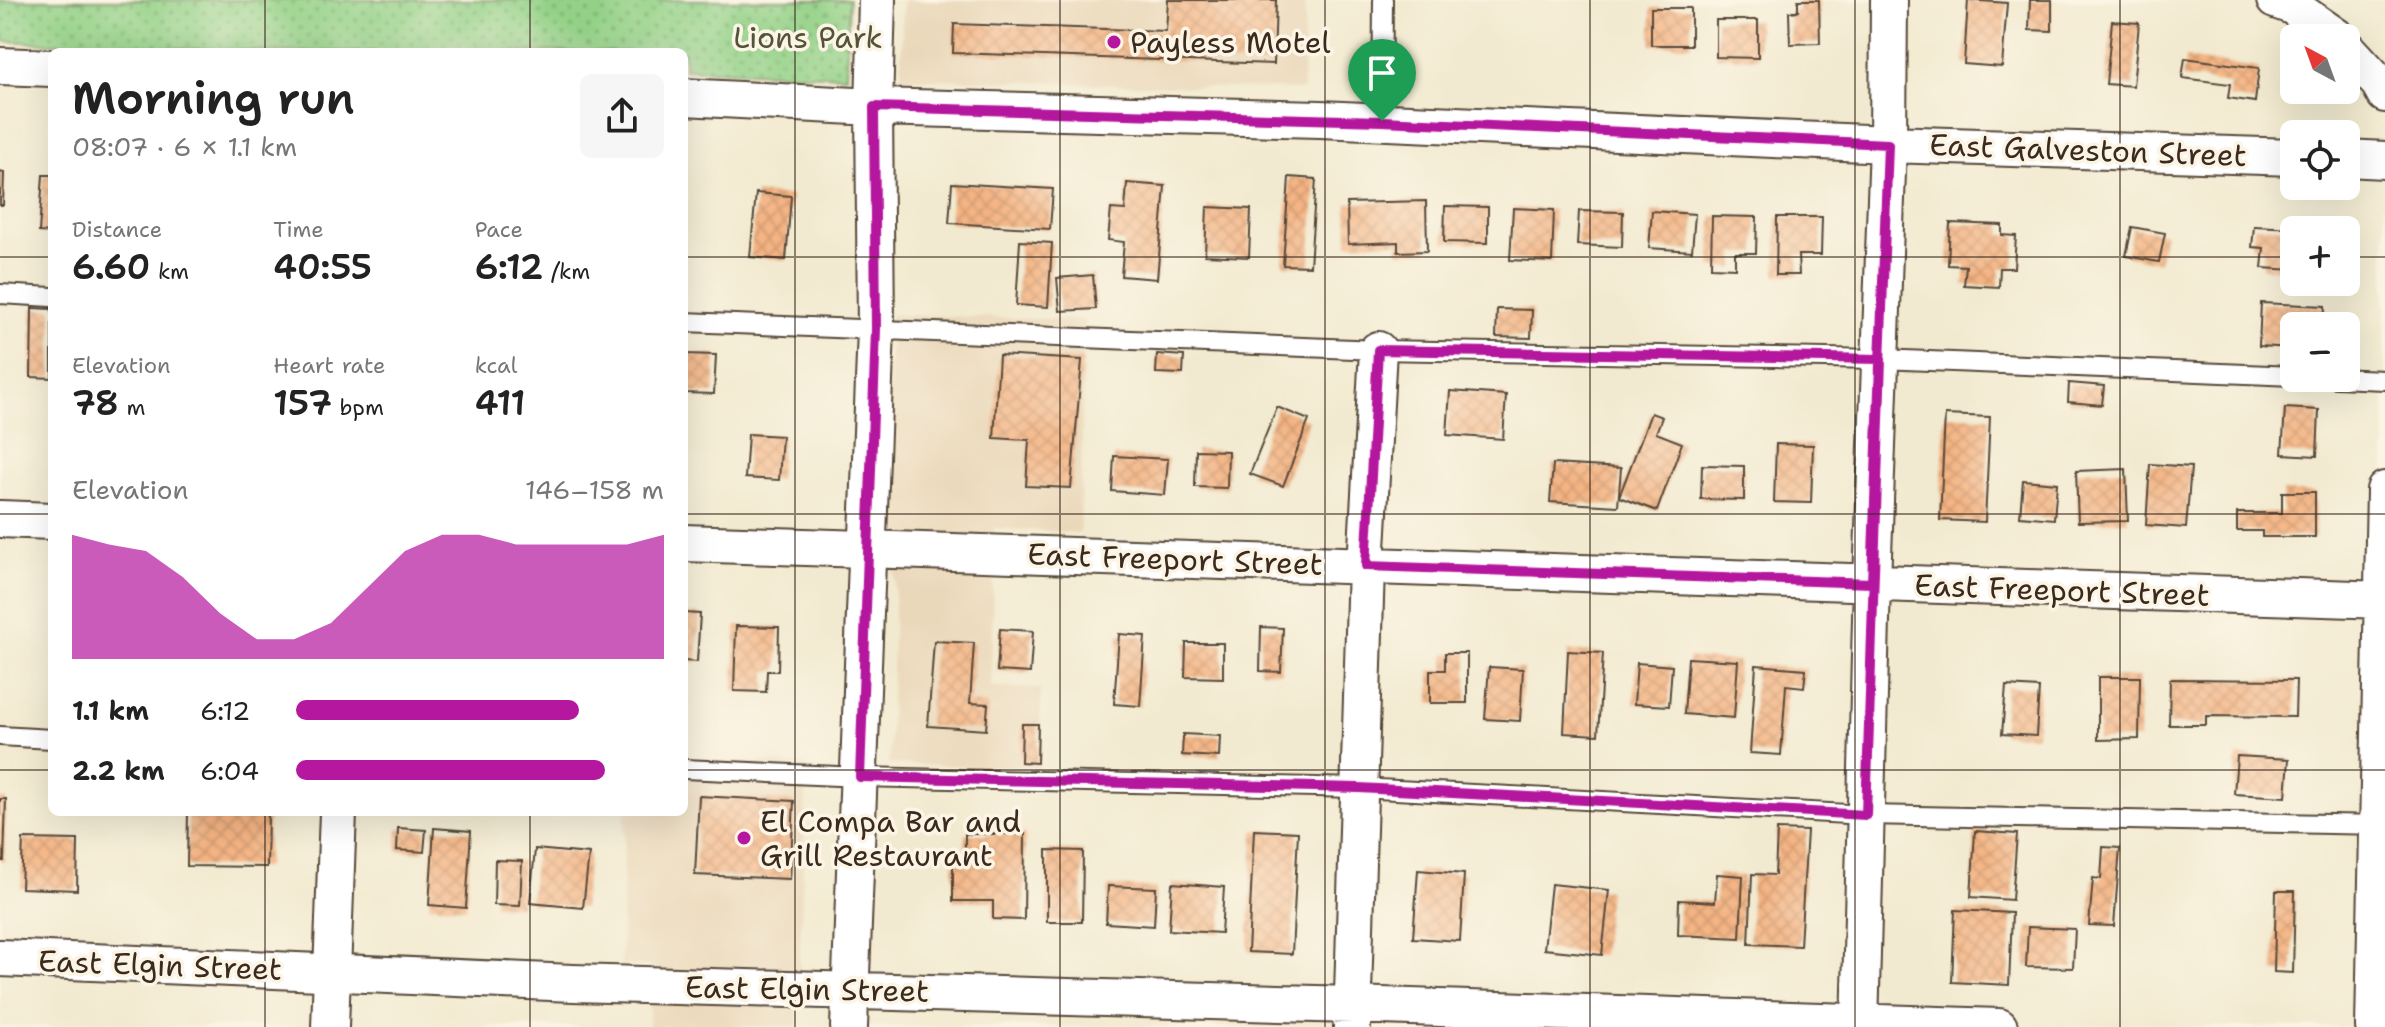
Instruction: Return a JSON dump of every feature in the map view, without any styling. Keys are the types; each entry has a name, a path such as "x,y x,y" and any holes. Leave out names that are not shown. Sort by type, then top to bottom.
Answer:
{"street":[{"path":"849,1027 876,329 874,107 877,0"},
{"path":"1860,1025 1888,144 1889,0"},
{"path":"2275,0 2292,6 2318,24"},
{"path":"2360,63 2382,88"},
{"path":"0,66 48,68"},
{"name":"East Galveston Street","path":"688,97 874,107 1382,121 1888,144 2280,157"},
{"path":"2360,159 2385,160"},
{"path":"1353,1016 1366,566 1378,350"},
{"path":"2374,1027 2381,825 2385,490"},
{"path":"0,519 48,521"},
{"name":"East Freeport Street","path":"688,543 2383,600"},
{"path":"330,1027 338,816"},
{"name":"East Elgin Street","path":"0,958 573,983 851,989 1353,1016 1999,1027"}],"lane":[{"path":"1382,121 1383,0"},
{"path":"0,294 48,297"},
{"path":"688,322 1378,350 1881,359 2280,375"},
{"path":"2360,379 2385,380"},
{"path":"0,736 48,739"},
{"path":"688,769 860,777 1359,788 1866,815 2381,825"}],"shaded area":[{"path":"903,0 1305,0 1303,90 901,78"},
{"path":"891,315 1084,320 1080,533 994,528 991,687 1041,689 1039,768 889,764 895,578 884,522"},
{"path":"688,759 807,765 797,1027 649,1027 651,966 621,965 625,816 688,816"}],"green space":[{"name":"Lions Park","path":"0,0 849,0 846,76 688,69 688,48 172,48 0,41"}],"building":[{"name":"Payless Motel","path":"1168,0 1276,0 1274,64 953,53 954,24 1166,31"},
{"path":"1798,0 1819,0 1820,43 1790,44 1789,12 1798,11"},
{"path":"1968,0 2007,3 2002,67 1964,64"},
{"path":"2030,0 2052,0 2052,31 2029,30"},
{"path":"1651,8 1691,8 1691,45 1651,45"},
{"path":"1716,20 1758,20 1758,58 1716,57"},
{"path":"2112,21 2139,23 2133,86 2106,84"},
{"path":"2185,58 2259,68 2255,102 2228,98 2230,84 2182,78"},
{"path":"0,172 4,173 3,205 0,205"},
{"path":"43,175 48,175 48,233 39,232"},
{"path":"1289,177 1316,179 1310,266 1283,265"},
{"path":"952,183 1053,189 1050,229 949,223"},
{"path":"1127,183 1165,186 1157,279 1121,276 1124,242 1108,240 1111,209 1125,210"},
{"path":"756,193 791,196 786,260 750,257"},
{"path":"1426,201 1427,251 1398,252 1398,242 1348,244 1347,203"},
{"path":"1445,206 1488,207 1488,243 1444,242"},
{"path":"1207,207 1251,209 1249,257 1205,255"},
{"path":"1513,208 1554,210 1552,262 1510,260"},
{"path":"1579,211 1623,212 1622,247 1577,245"},
{"path":"1652,211 1695,214 1692,251 1649,248"},
{"path":"1712,216 1757,217 1756,253 1735,253 1735,268 1711,267"},
{"path":"1777,217 1822,217 1821,255 1798,255 1799,275 1776,275"},
{"path":"1950,223 2002,225 2002,235 2016,236 2014,268 2000,268 1999,287 1964,285 1966,266 1948,265"},
{"path":"2254,226 2280,227 2280,269 2262,268 2264,248 2252,247"},
{"path":"2132,227 2165,233 2159,262 2126,256"},
{"path":"1020,241 1052,243 1048,307 1016,305"},
{"path":"1093,275 1096,309 1060,311 1057,278"},
{"path":"2261,303 2325,306 2325,312 2280,312 2280,347 2259,346"},
{"path":"32,308 48,309 48,378 31,377"},
{"path":"1497,309 1532,310 1531,338 1496,337"},
{"path":"688,354 716,355 714,394 688,393"},
{"path":"1157,354 1184,356 1183,374 1156,373"},
{"path":"999,355 1082,360 1071,488 1026,486 1029,440 994,438"},
{"path":"2069,383 2104,386 2102,405 2068,402"},
{"path":"1450,391 1506,395 1503,439 1447,435"},
{"path":"1277,407 1309,420 1283,486 1250,474"},
{"path":"2285,408 2319,410 2317,456 2282,454"},
{"path":"1651,413 1662,417 1656,433 1682,443 1657,511 1619,497"},
{"path":"1945,415 1990,417 1985,522 1940,520"},
{"path":"748,434 782,436 779,480 745,478"},
{"path":"1776,444 1813,445 1811,503 1774,502"},
{"path":"1196,450 1228,451 1227,488 1195,487"},
{"path":"1114,456 1168,459 1165,495 1112,491"},
{"path":"1553,464 1621,468 1618,506 1550,502"},
{"path":"2150,464 2191,467 2186,528 2146,525"},
{"path":"1702,465 1744,466 1744,500 1701,499"},
{"path":"2126,469 2128,521 2078,522 2076,471"},
{"path":"2023,480 2057,483 2054,519 2020,516"},
{"path":"2282,492 2315,492 2315,537 2262,537 2262,531 2237,531 2237,513 2282,513"},
{"path":"688,613 700,614 697,662 688,661"},
{"path":"736,626 779,627 778,671 767,671 766,692 734,691"},
{"path":"1261,627 1283,628 1281,672 1260,671"},
{"path":"1000,629 1033,631 1030,673 997,671"},
{"path":"1119,634 1145,636 1140,706 1114,704"},
{"path":"934,641 974,643 970,703 988,704 986,730 928,726"},
{"path":"1186,643 1223,643 1223,678 1185,677"},
{"path":"1568,651 1603,653 1598,735 1564,733"},
{"path":"1445,653 1467,653 1467,703 1430,703 1430,670 1445,670"},
{"path":"1688,658 1738,661 1734,718 1684,714"},
{"path":"1637,663 1672,666 1669,706 1634,704"},
{"path":"1756,665 1806,669 1804,687 1786,685 1781,755 1750,753"},
{"path":"1489,667 1523,669 1520,721 1485,719"},
{"path":"2098,677 2140,677 2139,739 2098,740"},
{"path":"2170,679 2296,680 2295,717 2206,716 2206,725 2169,725"},
{"path":"2006,686 2039,688 2036,736 2002,734"},
{"path":"1022,724 1038,724 1037,763 1021,762"},
{"path":"1183,734 1220,736 1219,757 1182,755"},
{"path":"2237,756 2289,759 2286,797 2234,794"},
{"name":"El Compa Bar and Grill Restaurant","path":"699,796 794,801 790,879 695,875"},
{"path":"0,799 6,799 4,861 0,861"},
{"path":"188,816 268,816 267,867 187,866"},
{"path":"398,828 426,830 424,852 397,850"},
{"path":"434,828 471,831 466,908 429,905"},
{"path":"1254,830 1298,832 1292,954 1248,952"},
{"path":"1777,830 1807,831 1800,946 1749,944 1752,874 1775,875"},
{"path":"1975,831 2017,834 2012,900 1971,897"},
{"path":"965,834 1025,834 1024,920 993,919 993,901 953,901 953,863 965,863"},
{"path":"23,839 78,840 77,890 21,888"},
{"path":"2103,847 2120,848 2114,926 2089,925 2093,878 2101,879"},
{"path":"535,849 589,854 583,908 530,903"},
{"path":"1047,850 1083,851 1082,922 1047,922"},
{"path":"495,860 522,861 520,906 494,905"},
{"path":"1418,870 1464,874 1460,941 1413,938"},
{"path":"1717,874 1743,876 1740,938 1678,935 1679,900 1715,902"},
{"path":"1172,883 1224,887 1221,933 1169,930"},
{"path":"1551,884 1609,890 1602,955 1544,949"},
{"path":"1108,886 1156,888 1154,926 1106,923"},
{"path":"2276,891 2295,891 2293,973 2274,972"},
{"path":"1955,910 2012,913 2009,985 1952,982"},
{"path":"2028,927 2075,929 2073,968 2026,967"}],"place":[{"name":"Payless Motel","path":"1114,42"},
{"name":"El Compa Bar and Grill Restaurant","path":"744,838"}],"route":[{"path":"1382,121 874,107 876,329 860,777 1359,788 1866,815 1881,359 1378,350 1366,566 1872,583 1881,359 1888,144 1382,121"}]}
